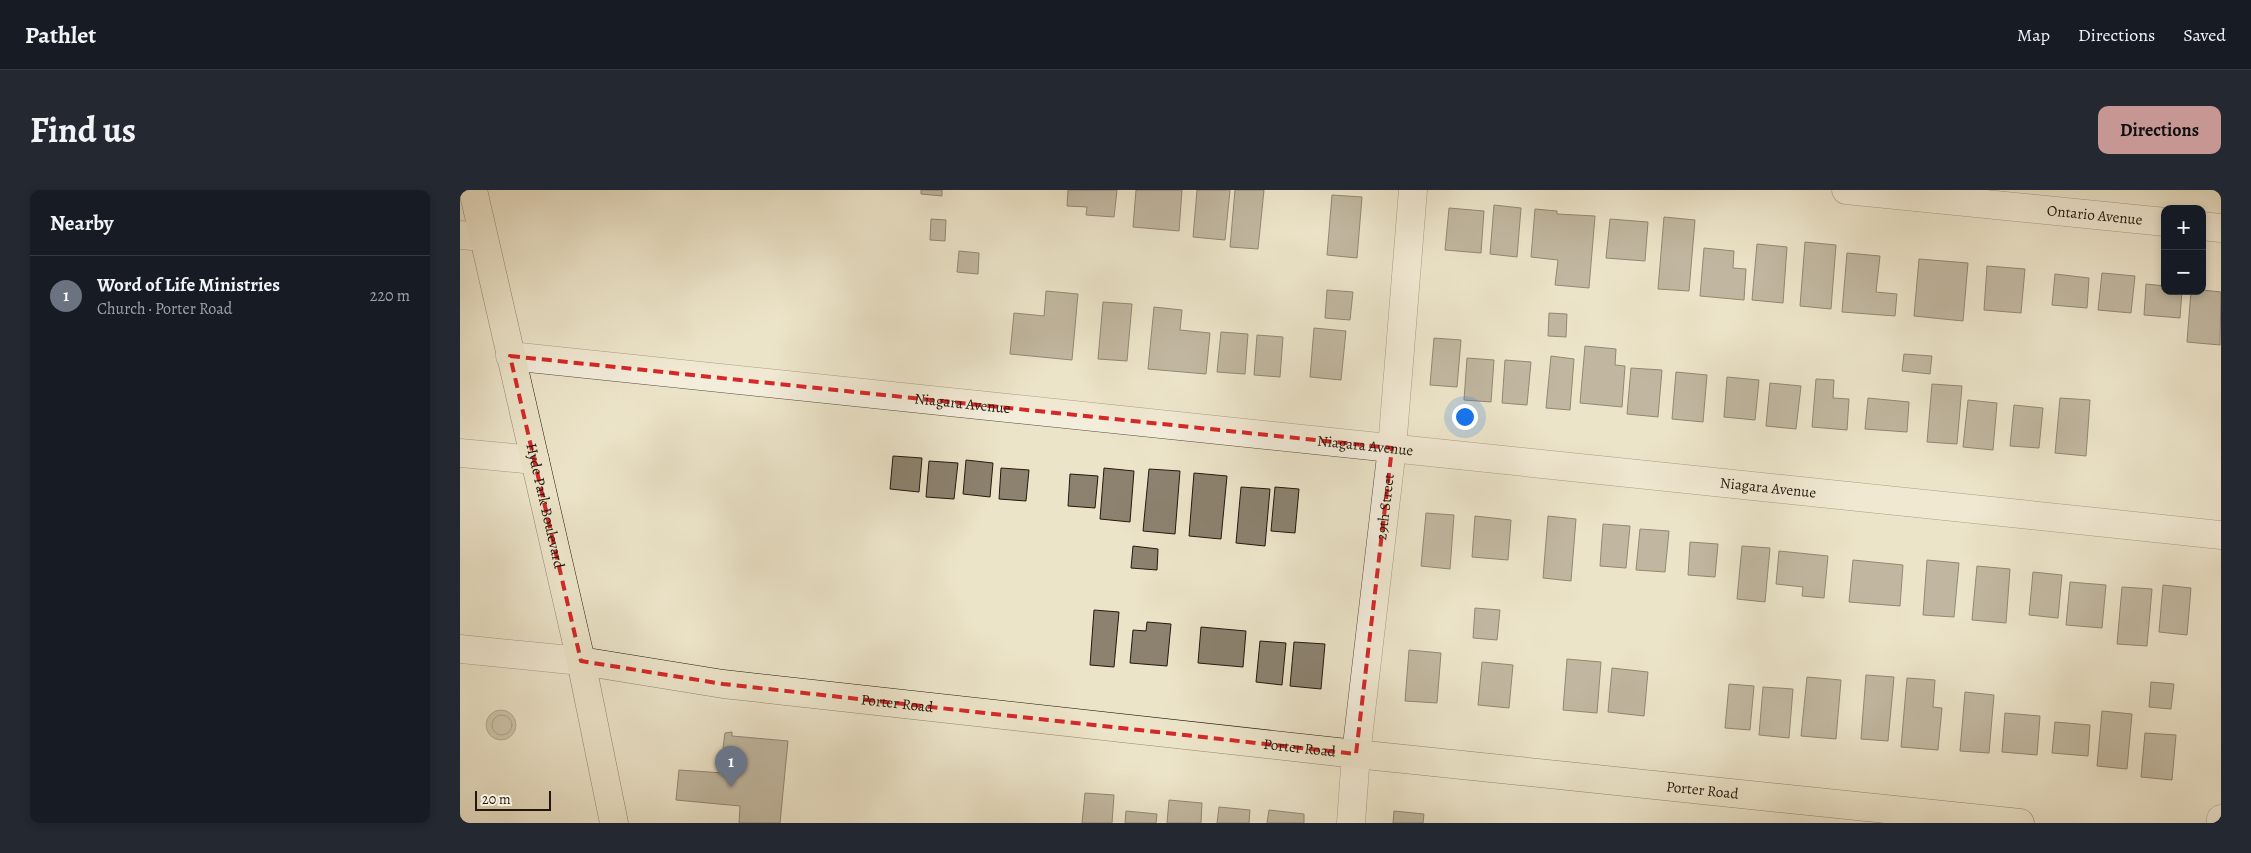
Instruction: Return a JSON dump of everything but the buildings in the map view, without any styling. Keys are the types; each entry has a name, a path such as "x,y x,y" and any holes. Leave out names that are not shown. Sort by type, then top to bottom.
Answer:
{"main road":[{"name":"Hyde Park Boulevard","path":"473,190 472,236 510,356 581,661 614,823"},
{"name":"Porter Road","path":"581,661 722,684 1356,754 2020,823"}],"street":[{"name":"29th Street","path":"1351,823 1356,754 1392,448 1413,190"},
{"name":"Ontario Avenue","path":"1846,190 2161,222"},
{"path":"2206,226 2221,228"},
{"name":"Niagara Avenue","path":"510,356 2221,535"},
{"path":"460,453 535,460"},
{"path":"460,648 581,661"}],"highlighted area":[{"path":"510,356 1392,448 1356,754 723,684 581,661"}],"water":[{"path":"501,710 507,711 515,719 515,731 507,739 501,740 495,739 487,731 486,725 487,719 495,711"}],"place":[{"name":"Word of Life Ministries","path":"731,787"}]}
